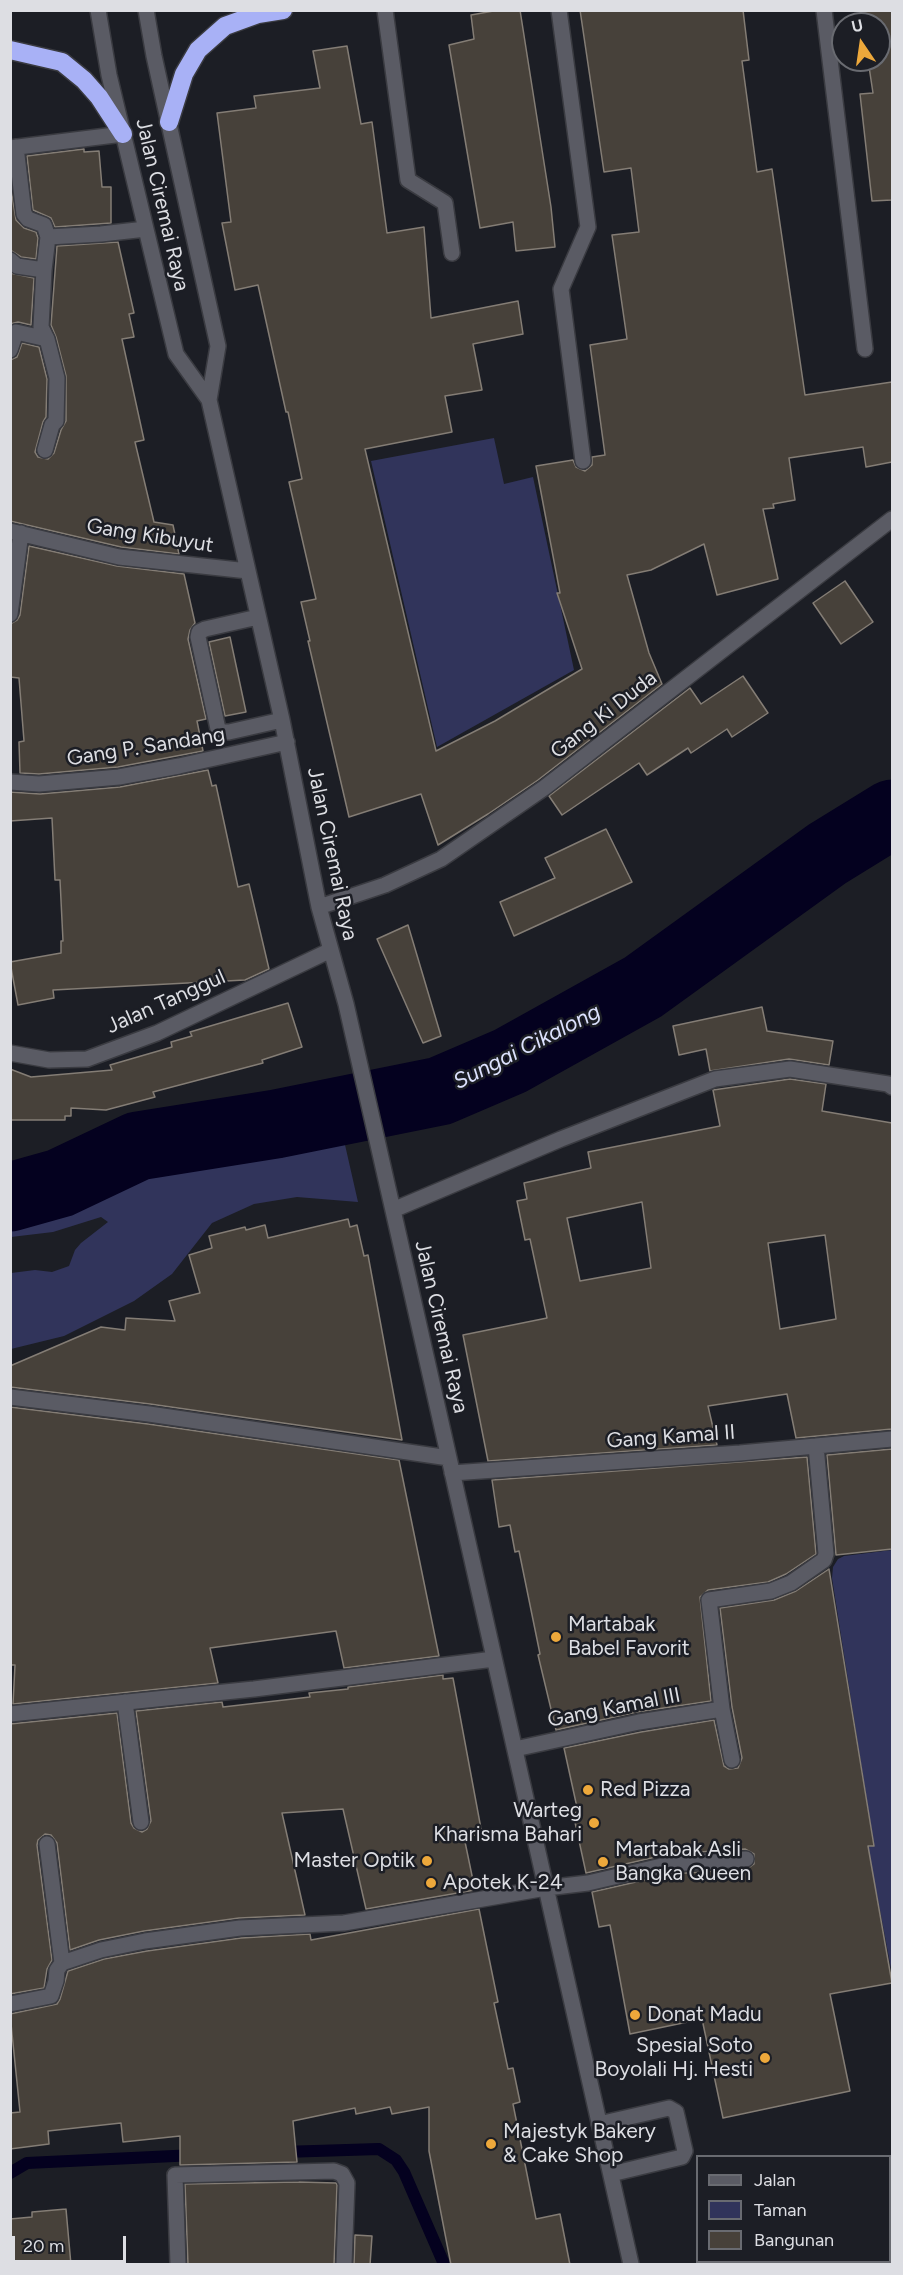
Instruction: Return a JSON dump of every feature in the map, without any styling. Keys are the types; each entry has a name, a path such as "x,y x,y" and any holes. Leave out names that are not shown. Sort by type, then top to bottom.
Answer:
{"highway":[{"path":"169,122 184,74 198,50 225,26 258,14 283,10"},
{"path":"10,50 62,62 84,80 99,97 123,134"}],"street":[{"name":"Jalan Ciremai Raya","path":"98,10 109,75 176,354 209,400"},
{"name":"Jalan Ciremai Raya","path":"146,10 218,346 209,400 287,742 319,907 346,1004 390,1194 631,2265"},
{"path":"559,10 588,227 561,289 583,460"},
{"path":"824,10 865,349"},
{"path":"386,16 408,180 446,203 452,253"},
{"path":"45,450 52,425 56,421 57,378 40,318 48,237 44,225 34,222 24,214 14,147 123,134"},
{"path":"48,237 146,229"},
{"path":"10,260 17,266 44,270"},
{"path":"10,351 16,332 47,339"},
{"name":"Gang Ki Duda","path":"319,907 385,885 441,859 544,788 892,519"},
{"path":"10,614 16,532"},
{"name":"Gang Kibuyut","path":"16,532 119,557 248,571"},
{"path":"258,617 205,629 198,637 218,729 229,732 282,720"},
{"name":"Gang P. Sandang","path":"10,782 39,784 119,777 287,742"},
{"name":"Jalan Tanggul","path":"10,1053 49,1060 87,1059 157,1033 331,950"},
{"path":"393,1210 561,1139 715,1079 790,1070 888,1084 892,1088"},
{"path":"10,1397 149,1414 448,1458"},
{"name":"Gang Kamal II","path":"452,1473 892,1439"},
{"path":"732,1760 722,1708 709,1600 771,1591 791,1583 824,1560 826,1554 816,1446"},
{"path":"10,1714 494,1659"},
{"path":"125,1702 141,1822"},
{"name":"Gang Kamal III","path":"514,1749 639,1722 722,1708"},
{"path":"47,1844 62,1963"},
{"path":"10,2004 51,1996 57,1970 62,1963 101,1950 145,1941 240,1928 344,1923 546,1888 588,1883 670,1864 746,1858"},
{"path":"599,2124 669,2108 676,2112 685,2151 682,2157 611,2174"},
{"path":"178,2265 175,2175 334,2171 342,2174 347,2183 344,2265"}],"green space":[{"path":"494,438 504,484 533,477 574,670 437,747 371,461"},
{"path":"330,1129 343,1136 358,1202 297,1197 254,1204 212,1223 172,1274 134,1301 64,1336 11,1349 11,1273 35,1270 52,1272 69,1266 75,1250 81,1243 108,1222 101,1217 53,1232 11,1237 11,1224 25,1224 107,1183 173,1162 191,1153 281,1134"},
{"path":"892,1550 892,1974 877,1894 874,1894 867,1847 874,1846 832,1578 833,1567 838,1559 844,1556"}],"building":[{"path":"499,10 520,10 551,207 555,247 516,251 513,222 480,228 449,45 474,39 471,15"},
{"path":"580,10 743,10 749,60 742,61 757,172 772,169 805,395 892,382 892,462 866,467 863,447 789,458 795,500 773,504 774,508 763,509 778,579 717,595 704,544 651,570 627,575 649,653 662,684 538,780 438,845 421,794 349,817 301,602 316,599 289,482 302,479 258,285 235,290 222,223 231,222 217,113 256,108 254,96 320,88 313,51 347,46 361,124 372,122 387,233 424,227 431,318 518,301 523,334 473,344 482,390 445,396 452,432 365,449 436,751 495,721 582,669 557,593 560,593 536,466 573,460 576,467 585,471 592,465 592,457 605,455 590,345 627,339 612,235 639,232 631,168 604,172"},
{"path":"860,10 892,10 892,200 872,201 860,94 873,93 870,72 891,72 891,12 860,12"},
{"path":"84,149 84,152 99,151 102,187 111,187 111,223 55,227 51,218 33,210 27,156"},
{"path":"10,183 16,220 24,228 36,232 38,238 36,259 21,257 10,250"},
{"path":"118,242 134,313 129,314 134,337 122,339 144,440 135,442 154,522 173,525 179,554 121,547 10,521 10,360 17,357 22,343 39,347 47,379 46,417 35,452 38,457 48,459 54,453 66,421 66,376 51,325 57,246"},
{"path":"10,273 34,278 31,325 18,322 10,324"},
{"path":"29,546 117,566 184,574 195,623 188,639 206,719 197,721 203,751 118,767 39,774 20,773 19,742 24,741 19,678 10,677 10,624 20,615"},
{"path":"845,581 873,622 841,644 813,603"},
{"path":"230,637 246,712 225,716 209,642"},
{"path":"743,676 768,713 732,737 727,729 691,753 688,748 647,775 639,763 562,815 549,796 690,688 701,704"},
{"path":"208,770 212,786 216,785 238,887 249,884 269,969 245,980 53,990 54,998 18,1005 10,962 61,953 61,941 63,941 60,880 55,880 52,818 10,821 10,792 40,794 120,787"},
{"path":"606,829 632,882 514,936 500,902 555,878 545,858"},
{"path":"408,925 441,1036 423,1043 377,939"},
{"path":"288,1003 302,1047 262,1060 263,1063 153,1092 155,1097 106,1110 71,1108 71,1116 65,1116 65,1120 10,1120 10,1069 31,1077 112,1070 110,1065 172,1047 171,1042 192,1036 190,1032"},
{"path":"762,1007 767,1031 833,1041 829,1065 789,1059 710,1071 706,1049 679,1055 673,1026"},
{"path":"790,1079 826,1084 822,1111 892,1123 892,1429 796,1438 787,1394 708,1406 717,1445 488,1461 463,1335 547,1318 530,1239 525,1240 517,1201 527,1199 524,1183 591,1168 588,1152 720,1126 713,1090","holes":["642,1202 651,1268 580,1281 567,1218","825,1235 836,1319 780,1329 768,1243"]},
{"path":"348,1219 350,1227 357,1225 364,1256 368,1255 402,1440 150,1404 10,1387 10,1366 101,1327 125,1330 126,1318 175,1321 169,1301 200,1293 189,1255 212,1248 209,1236 245,1227 246,1230 265,1225 268,1238"},
{"path":"10,1407 399,1460 439,1656 344,1668 336,1631 210,1648 218,1683 13,1704 15,1665 10,1665"},
{"path":"892,1449 892,1549 836,1555 827,1455"},
{"path":"807,1457 816,1554 786,1574 768,1582 708,1590 700,1597 711,1701 637,1712 556,1730 538,1655 540,1654 519,1551 515,1552 510,1525 499,1527 492,1480"},
{"path":"829,1569 874,1846 868,1846 892,1983 830,1994 850,2091 723,2118 702,2019 630,2034 610,1925 599,1927 592,1892 671,1874 747,1869 754,1864 754,1854 745,1849 669,1854 586,1873 573,1813 578,1812 564,1748 714,1720 724,1766 729,1769 738,1768 742,1758 732,1707 720,1608 774,1600 796,1591"},
{"path":"443,1675 443,1679 453,1678 482,1834 464,1837 475,1890 366,1909 343,1809 282,1813 305,1915 239,1918 144,1931 99,1940 70,1950 57,1843 51,1835 45,1834 38,1840 37,1845 52,1960 47,1969 44,1988 10,1994 10,1724 117,1713 131,1823 134,1828 142,1832 147,1829 151,1821 136,1711 222,1702 223,1707 310,1697 309,1693"},
{"path":"479,1909 498,2002 494,2003 508,2069 513,2068 520,2102 513,2104 536,2219 560,2214 570,2265 451,2265 429,2151 429,2107 392,2114 390,2107 356,2114 355,2108 293,2121 297,2162 180,2165 180,2136 123,2142 121,2123 48,2131 49,2144 10,2149 10,2113 20,2112 10,2014 57,2004 68,1971 104,1959 147,1951 241,1938 310,1934 311,1940"},
{"path":"336,2183 337,2185 334,2265 188,2265 185,2184"},
{"path":"66,2209 71,2265 10,2265 10,2219 32,2217 32,2212"},
{"path":"355,2235 372,2236 370,2265 354,2265"}],"waterway":[{"name":"Sungai Cikalong","path":"10,1197 60,1183 138,1146 276,1124 440,1091 510,1061 643,987 827,854 892,814"},
{"path":"282,2152 379,2149 396,2160 404,2172 444,2264"},
{"path":"10,2173 27,2163 195,2155"}],"place":[{"name":"Martabak Babel Favorit","path":"556,1637"},
{"name":"Red Pizza","path":"588,1790"},
{"name":"Warteg Kharisma Bahari","path":"594,1823"},
{"name":"Master Optik","path":"427,1861"},
{"name":"Martabak Asli Bangka Queen","path":"603,1862"},
{"name":"Apotek K-24","path":"431,1883"},
{"name":"Donat Madu","path":"635,2015"},
{"name":"Spesial Soto Boyolali Hj. Hesti","path":"765,2058"},
{"name":"Majestyk Bakery & Cake Shop","path":"491,2144"}]}
